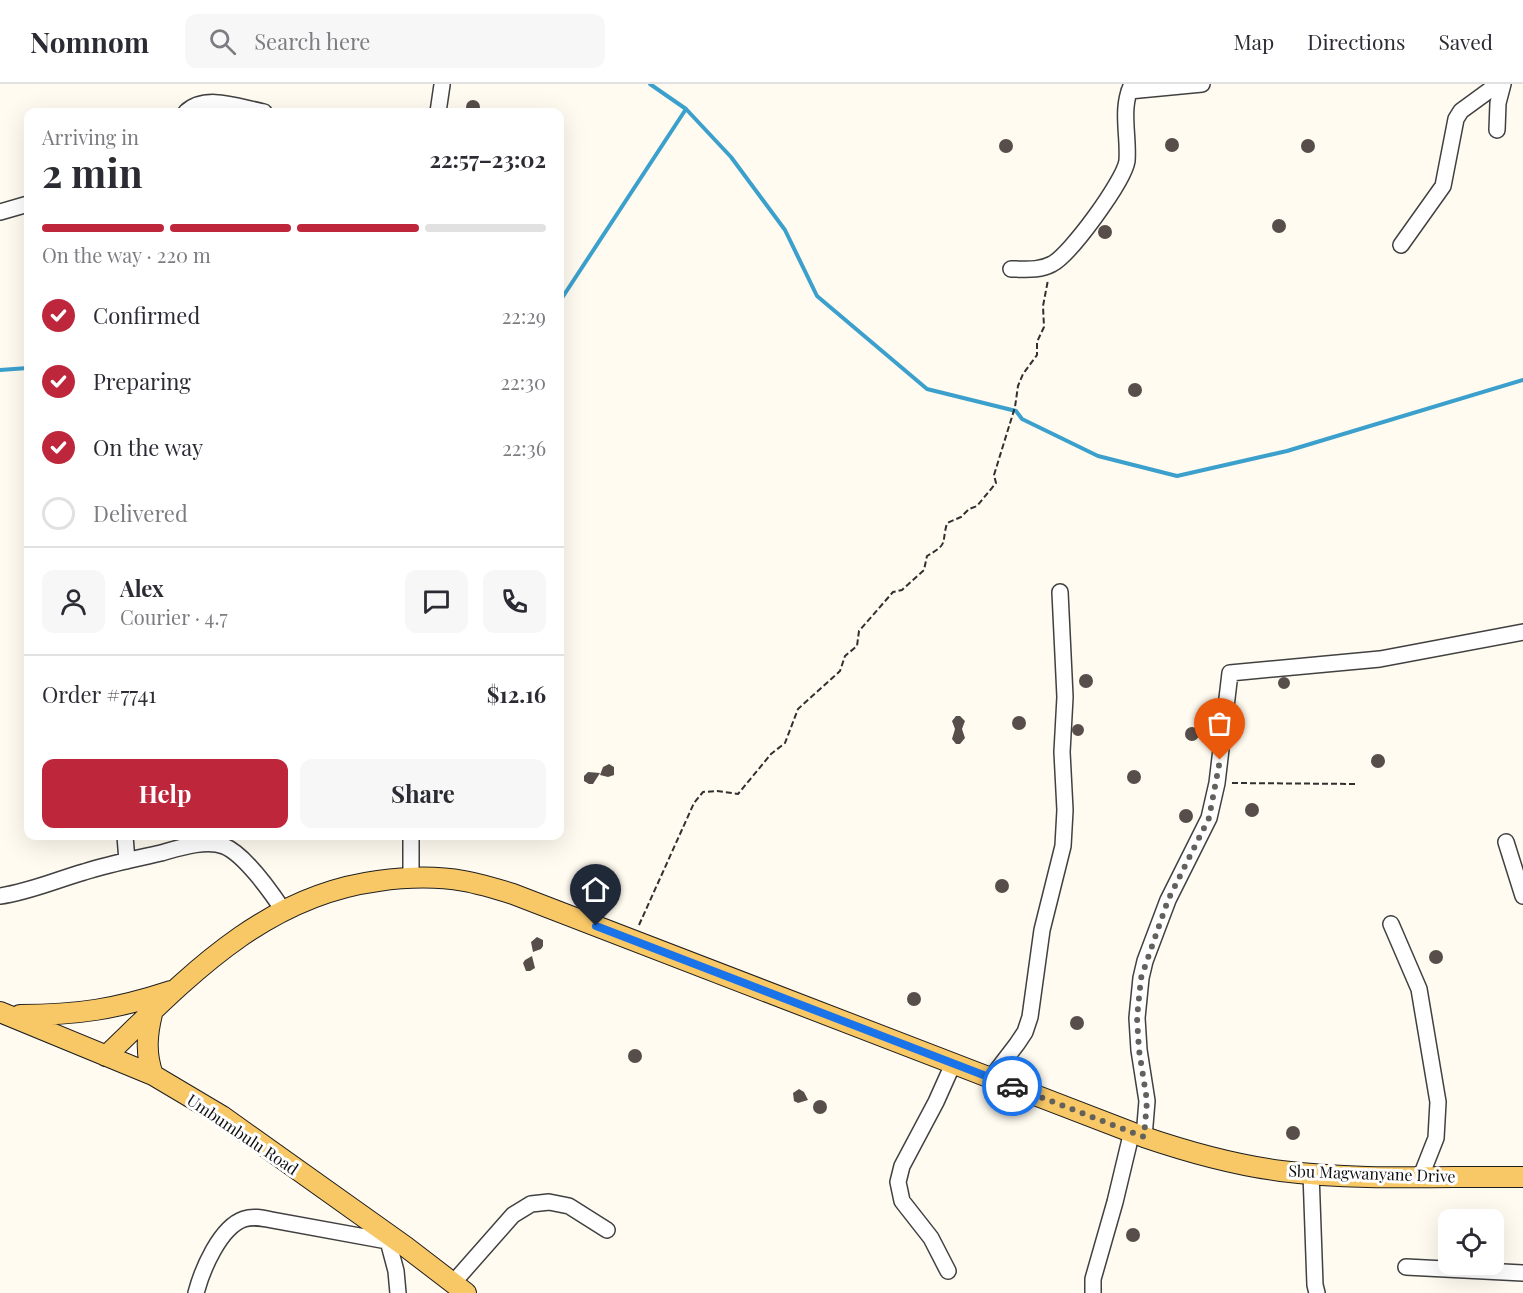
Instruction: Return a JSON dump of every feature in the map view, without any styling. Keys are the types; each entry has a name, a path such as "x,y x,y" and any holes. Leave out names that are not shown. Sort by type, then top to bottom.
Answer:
{"main road":[{"name":"Sbu Magwanyane Drive","path":"106,1056 219,951 256,925 284,910 322,892 358,883 411,878 464,881 513,894 953,1064 1189,1152 1281,1170 1311,1173 1398,1177 1523,1177"},
{"path":"4,1013 78,1014 126,1005 175,990"},
{"path":"153,1010 148,1028 147,1047 153,1075"},
{"name":"Umbumbulu Road","path":"4,1013 153,1075 222,1116 459,1288"}],"street":[{"path":"1011,269 1036,269 1050,265 1072,248 1124,170 1126,106 1130,87 1202,84"},
{"path":"1401,245 1443,186 1456,119 1461,111 1498,84"},
{"path":"1497,130 1498,103 1503,84"},
{"path":"439,108 442,85"},
{"path":"194,108 214,102 244,108"},
{"path":"0,212 24,205"},
{"path":"991,1078 1025,1032 1030,1017 1042,930 1063,846 1065,810 1062,752 1065,697 1060,592"},
{"path":"1093,1293 1093,1278 1147,1101 1139,1050 1137,1018 1141,978 1168,900 1209,818 1217,783 1230,673 1380,659 1523,633"},
{"path":"125,840 127,861"},
{"path":"411,840 411,878"},
{"path":"1506,842 1523,896"},
{"path":"0,896 87,871 208,844 226,846 232,850 261,880 284,910"},
{"path":"1391,924 1419,989 1438,1102 1436,1138 1421,1176"},
{"path":"948,1271 931,1238 902,1201 898,1182 902,1166 932,1111 953,1064"},
{"path":"1311,1173 1314,1276 1317,1293"},
{"path":"459,1288 513,1215 531,1204 549,1202 569,1206 607,1230"},
{"path":"196,1293 210,1259 227,1230 236,1222 255,1217 394,1243 398,1293"},
{"path":"1406,1267 1523,1273"}],"path":[{"path":"633,940 694,803 703,792 738,794 771,754 785,743 798,709 840,671 845,656 857,646 859,631 894,592 903,590 924,570 927,556 942,547 945,543 948,523 977,506 993,488 996,483 994,475 999,463 999,453 1014,408 1018,386 1036,355 1036,342 1044,327 1043,306 1050,265"},
{"path":"1217,783 1358,784"}],"building":[{"path":"473,100 479,104 480,108 466,107 468,102"},
{"path":"1172,138 1177,140 1179,145 1177,150 1172,152 1167,150 1165,145 1167,140"},
{"path":"1006,139 1011,141 1013,146 1011,151 1006,153 1001,151 999,146 1001,141"},
{"path":"1308,139 1313,141 1315,146 1313,151 1308,153 1303,151 1301,146 1303,141"},
{"path":"1279,219 1284,221 1286,226 1284,231 1279,233 1274,231 1272,226 1274,221"},
{"path":"1105,225 1110,227 1112,232 1110,237 1105,239 1100,237 1098,232 1100,227"},
{"path":"1135,383 1140,385 1142,390 1140,395 1135,397 1130,395 1128,390 1130,385"},
{"path":"1086,674 1091,676 1093,681 1091,686 1086,688 1081,686 1079,681 1081,676"},
{"path":"1286,677 1289,678 1289,688 1282,689 1279,688 1278,681 1279,678"},
{"path":"956,716 960,716 965,721 962,729 965,738 960,744 956,744 952,739 955,729 952,721"},
{"path":"1019,716 1024,718 1026,723 1024,728 1019,730 1014,728 1012,723 1014,718"},
{"path":"1080,724 1084,730 1080,736 1076,736 1072,728"},
{"path":"1192,727 1197,729 1199,734 1197,739 1192,741 1187,739 1185,734 1187,729"},
{"path":"1378,754 1383,756 1385,761 1383,766 1378,768 1373,766 1371,761 1373,756"},
{"path":"609,764 614,767 614,775 608,777 600,775 603,767"},
{"path":"1134,770 1139,772 1141,777 1139,782 1134,784 1129,782 1127,777 1129,772"},
{"path":"588,772 600,773 593,784 584,781 584,776"},
{"path":"1252,803 1257,805 1259,810 1257,815 1252,817 1247,815 1245,810 1247,805"},
{"path":"1186,809 1191,811 1193,816 1191,821 1186,823 1181,821 1179,816 1181,811"},
{"path":"1002,879 1007,881 1009,886 1007,891 1002,893 997,891 995,886 997,881"},
{"path":"537,937 543,940 543,946 533,952 531,942"},
{"path":"1436,950 1441,952 1443,957 1441,962 1436,964 1431,962 1429,957 1431,952"},
{"path":"532,956 535,968 526,971 523,963"},
{"path":"914,992 919,994 921,999 919,1004 914,1006 909,1004 907,999 909,994"},
{"path":"1077,1016 1082,1018 1084,1023 1082,1028 1077,1030 1072,1028 1070,1023 1072,1018"},
{"path":"635,1049 640,1051 642,1056 640,1061 635,1063 630,1061 628,1056 630,1051"},
{"path":"799,1089 804,1092 808,1100 798,1103 794,1101 793,1093"},
{"path":"820,1100 825,1102 827,1107 825,1112 820,1114 815,1112 813,1107 815,1102"},
{"path":"1293,1126 1298,1128 1300,1133 1298,1138 1293,1140 1288,1138 1286,1133 1288,1128"},
{"path":"1133,1228 1138,1230 1140,1235 1138,1240 1133,1242 1128,1240 1126,1235 1128,1230"}],"waterway":[{"path":"650,84 686,109 731,157 785,230 817,296 927,389 1016,411 1022,419 1098,456 1177,476 1287,451 1523,380"},
{"path":"564,295 686,109"},
{"path":"0,370 24,368"}],"way so far":[{"path":"1012,1086 1144,1137 1147,1101 1139,1050 1137,1018 1141,978 1168,900 1209,818 1220,760"}],"route":[{"path":"596,926 1012,1086"}]}
